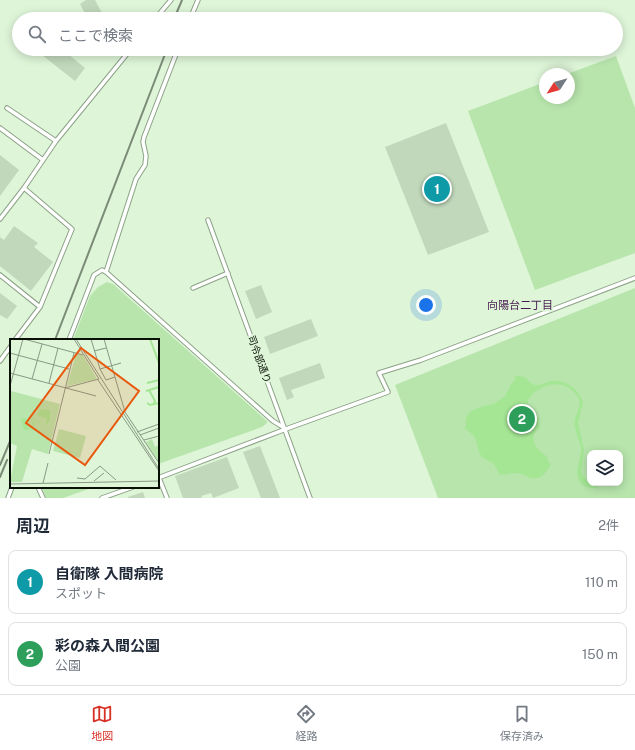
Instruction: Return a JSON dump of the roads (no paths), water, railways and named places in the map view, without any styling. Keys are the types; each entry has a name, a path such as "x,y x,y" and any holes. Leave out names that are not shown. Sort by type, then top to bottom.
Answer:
{"lane":[{"path":"161,12 170,0"},
{"path":"193,12 198,0"},
{"path":"0,219 24,188 56,141 125,56"},
{"path":"106,272 136,179 145,165 146,156 143,142 144,137 175,56"},
{"path":"7,108 56,141"},
{"path":"0,128 43,160"},
{"path":"17,339 40,307 72,229 24,188"},
{"name":"司令部通り","path":"208,220 286,429 310,498"},
{"path":"69,339 94,275 102,270 272,421 286,429"},
{"path":"193,288 228,273"},
{"path":"0,275 40,307"},
{"path":"167,498 159,478 286,429 388,392 379,373 421,360 635,278"},
{"path":"0,360 10,347"},
{"path":"8,498 12,488"},
{"path":"38,488 43,498"},
{"path":"102,498 130,488"}],"railway":[{"path":"177,12 182,0"},
{"path":"55,339 164,56"},
{"path":"0,465 10,441"},
{"path":"0,477 7,460"}],"place":[{"name":"自衛隊 入間病院","path":"437,189"},
{"name":"彩の森入間公園","path":"522,419"}],"district":[{"name":"向陽台二丁目","path":"520,305"}]}
